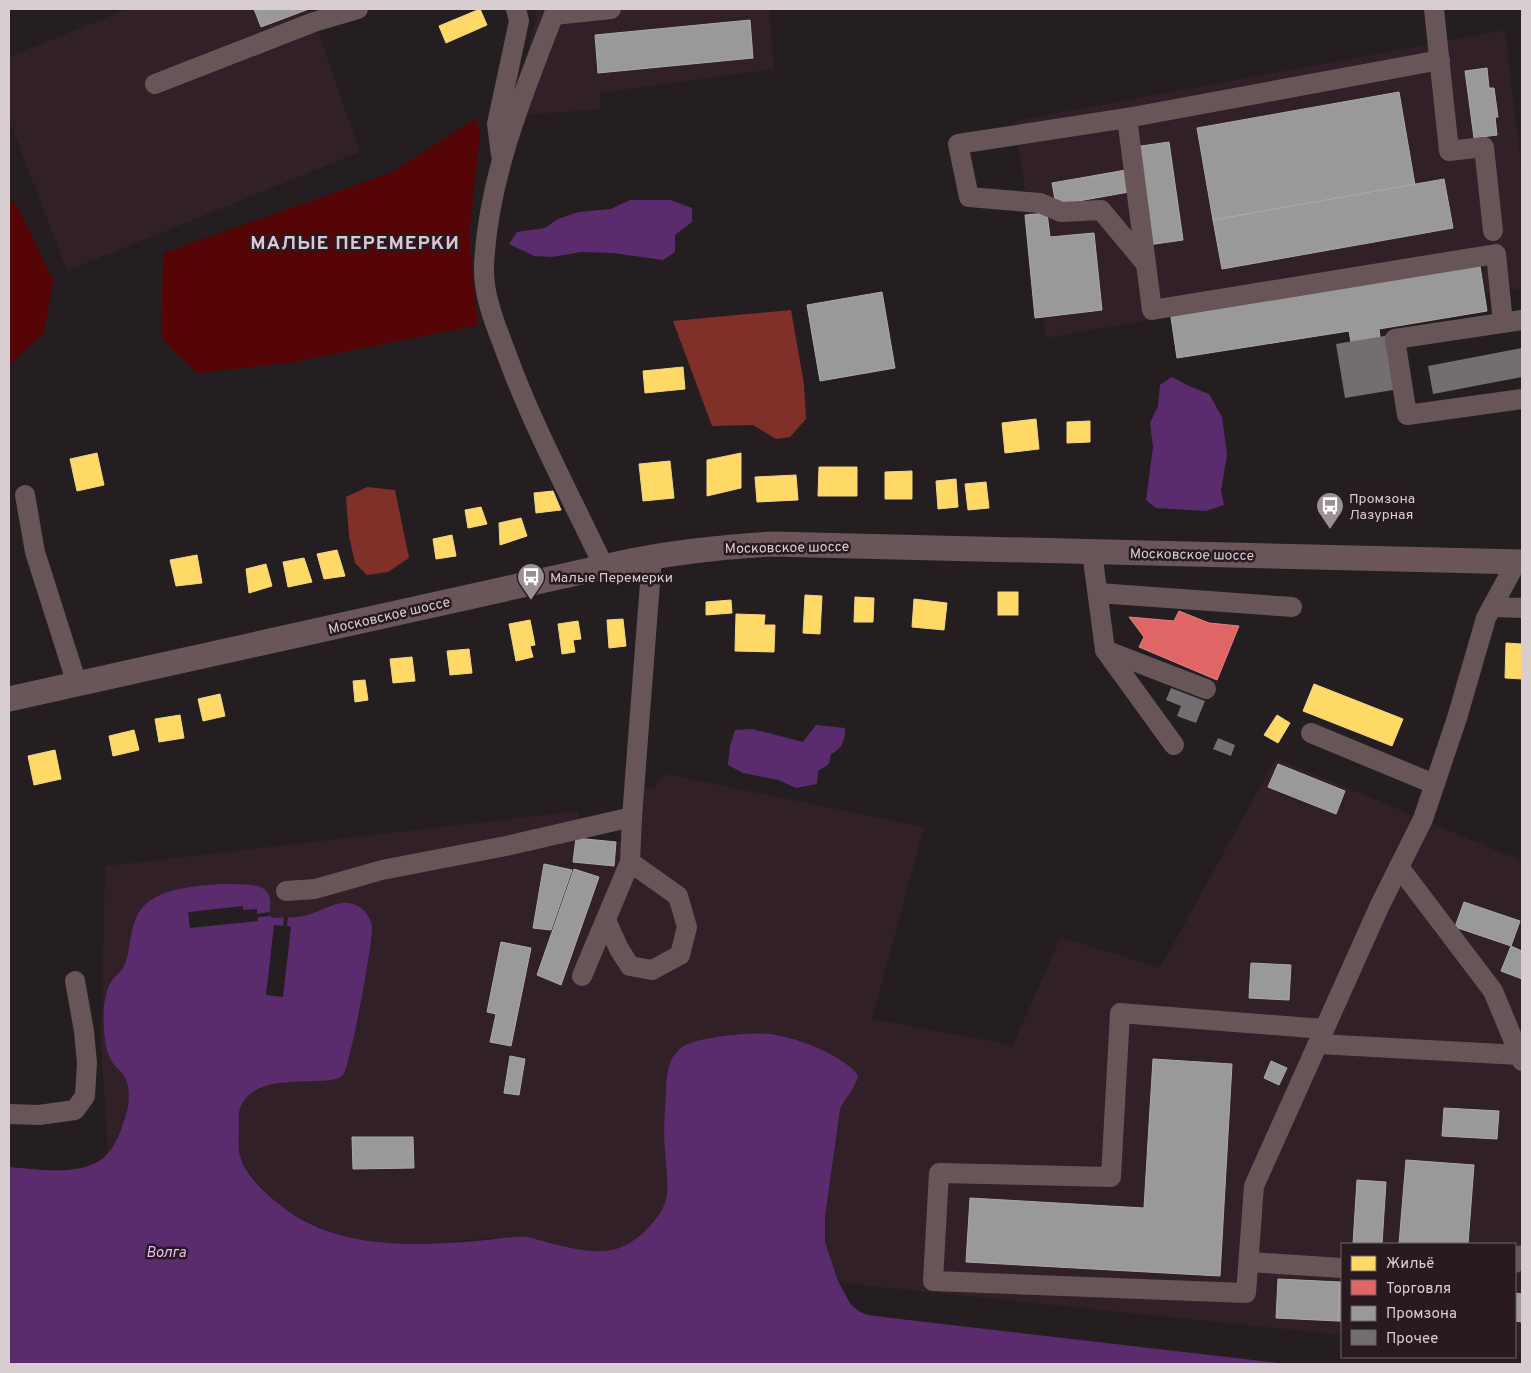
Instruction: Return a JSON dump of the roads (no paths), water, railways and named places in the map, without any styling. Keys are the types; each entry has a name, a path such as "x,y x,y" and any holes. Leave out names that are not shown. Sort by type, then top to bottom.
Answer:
{"main road":[{"name":"Московское шоссе","path":"9,699 604,567 652,557 715,548 772,544 1520,562"}],"lane":[{"path":"155,84 314,22 358,9"},
{"path":"604,567 521,394 496,325 487,293 484,267 491,204 502,159 516,115 555,12 611,9"},
{"path":"1434,9 1449,151 1484,147 1493,231"},
{"path":"502,159 497,124 519,13"},
{"path":"1146,264 1101,210 1061,212 1040,203 969,197 958,144 1127,118 1440,60"},
{"path":"1127,118 1152,310 1496,254 1512,322 1395,339 1407,415 1522,399"},
{"path":"25,495 35,552 77,684"},
{"path":"1092,552 1105,650 1174,746"},
{"path":"582,976 630,862 652,557"},
{"path":"1399,867 1493,992 1521,1058 1321,1036 1120,1013 1111,1177 939,1173 933,1281 1246,1294 1254,1186 1321,1036 1380,905 1399,867 1423,820 1457,718 1486,618 1520,562"},
{"path":"1098,593 1292,607"},
{"path":"1494,607 1522,608"},
{"path":"1105,650 1206,689"},
{"path":"1311,733 1434,784"},
{"path":"286,890 315,889 382,870 506,846 632,817"},
{"path":"606,920 619,949 630,966 652,970 680,955 686,927 678,896 630,862"},
{"path":"9,1114 39,1115 75,1110 84,1096 87,1063 76,982"},
{"path":"1249,1262 1341,1268"}],"water":[{"path":"630,200 670,200 692,208 692,222 675,235 675,252 663,260 613,253 581,252 552,257 534,256 509,244 517,232 545,228 558,219 579,212 611,209"},
{"path":"1172,377 1209,394 1222,417 1227,454 1221,491 1224,505 1206,511 1156,508 1146,500 1153,447 1150,423 1158,406 1160,385"},
{"path":"816,725 845,728 844,740 841,746 831,754 829,764 818,771 817,784 796,788 778,780 743,773 728,765 730,746 735,730 752,729 803,742"},
{"name":"Волга","path":"224,884 256,886 266,891 270,898 270,916 273,918 304,916 337,904 351,903 361,908 372,926 361,1002 351,1050 343,1075 337,1079 285,1082 257,1089 242,1103 240,1110 239,1152 246,1170 259,1187 275,1201 312,1225 357,1239 404,1244 529,1237 588,1251 612,1250 623,1246 634,1240 655,1221 665,1203 667,1194 664,1136 666,1084 668,1070 673,1057 682,1047 699,1040 737,1035 769,1034 791,1038 817,1048 841,1060 858,1075 855,1085 840,1109 825,1217 825,1242 838,1281 851,1305 860,1312 891,1318 1287,1364 9,1364 9,1167 43,1170 78,1169 99,1161 111,1150 125,1119 129,1093 125,1078 112,1062 106,1048 104,1004 110,984 124,966 136,918 142,908 162,894 187,887"}],"place":[{"name":"Промзона Лазурная","path":"1330,530"},
{"name":"Малые Перемерки","path":"531,601"}],"district":[{"name":"МАЛЫЕ ПЕРЕМЕРКИ","path":"355,242"}]}
